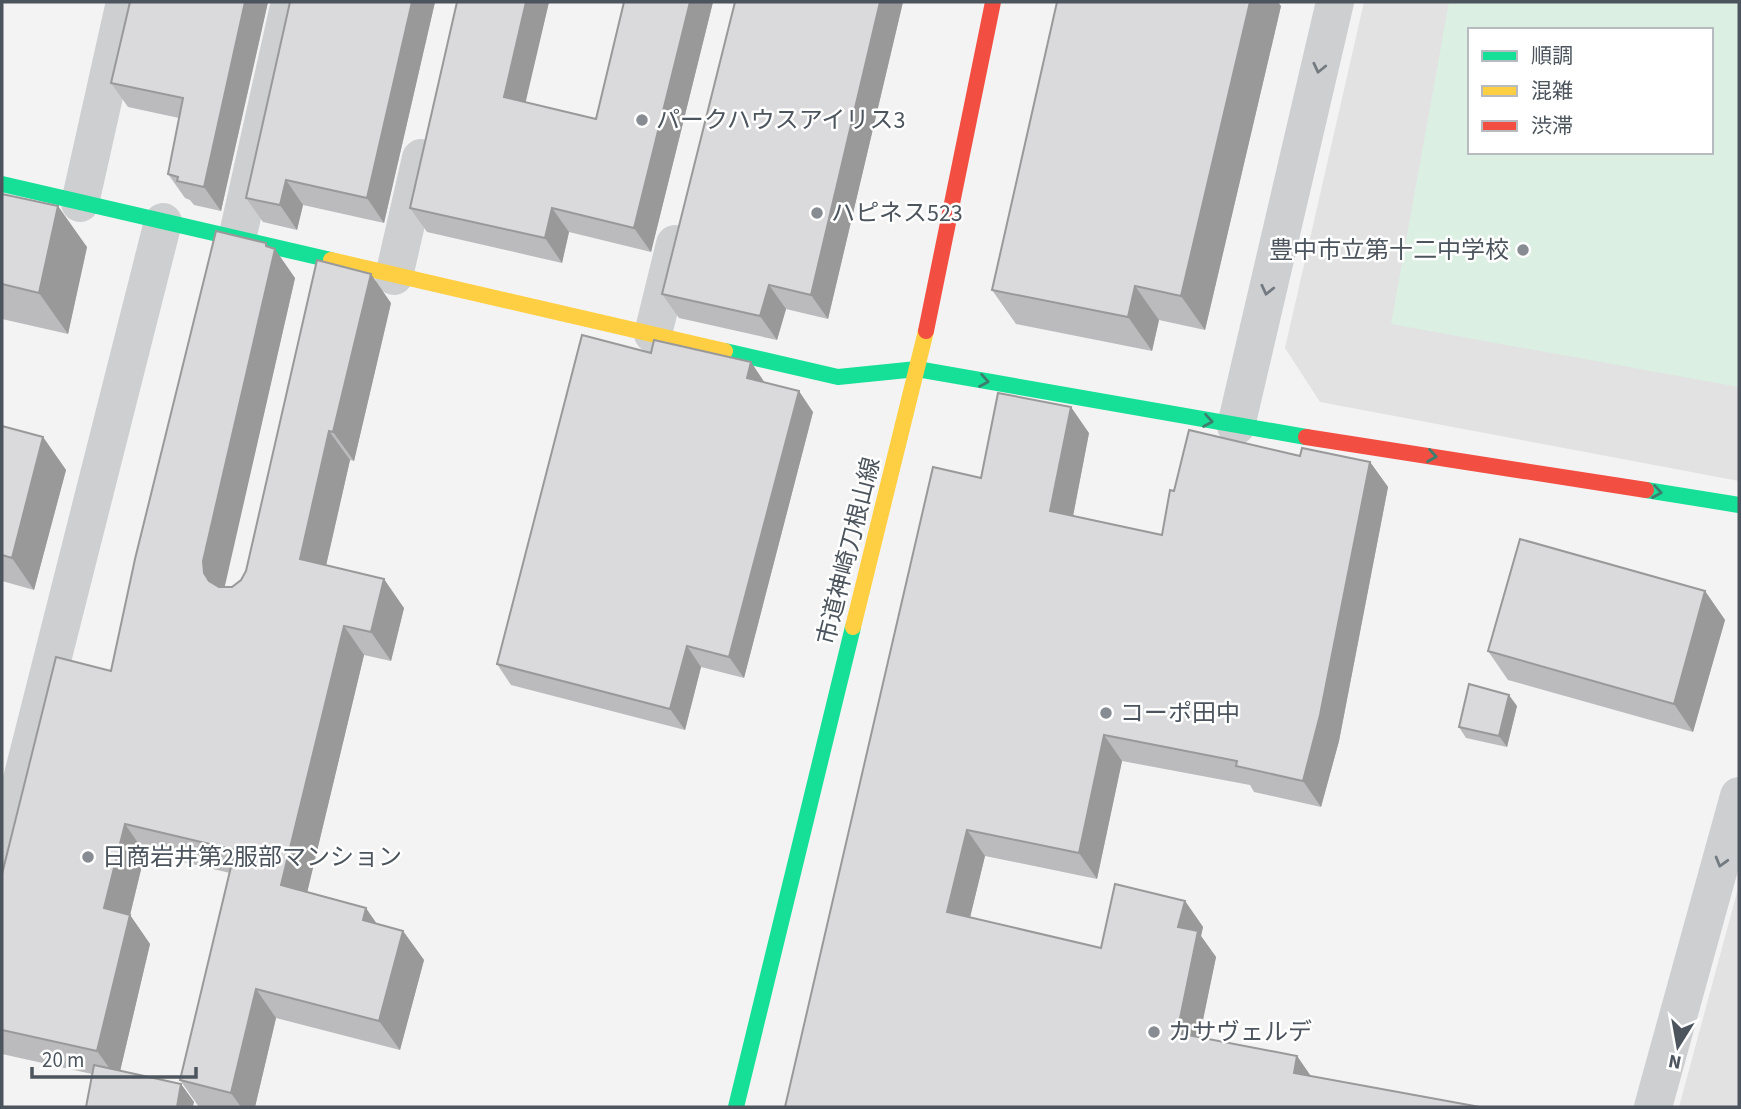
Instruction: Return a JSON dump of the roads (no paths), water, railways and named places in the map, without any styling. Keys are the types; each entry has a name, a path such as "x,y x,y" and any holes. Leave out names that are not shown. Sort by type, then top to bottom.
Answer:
{"street":[{"path":"80,203 125,2"},
{"path":"237,239 290,2"},
{"name":"市道神崎刀根山線","path":"736,1107 916,369 993,2"},
{"path":"1236,426 1335,2"},
{"path":"394,276 430,119"},
{"path":"2,184 237,239 319,273 394,276 838,377 916,369 1236,426 1739,505"},
{"path":"653,334 682,215"},
{"path":"2,858 163,222"},
{"path":"1653,1107 1739,796"}],"place":[{"name":"パークハウスアイリス3","path":"642,120"},
{"name":"ハピネス523","path":"817,213"},
{"name":"豊中市立第十二中学校","path":"1523,250"},
{"name":"コーポ田中","path":"1106,713"},
{"name":"日商岩井第2服部マンション","path":"88,857"},
{"name":"カサヴェルデ","path":"1154,1032"}]}
